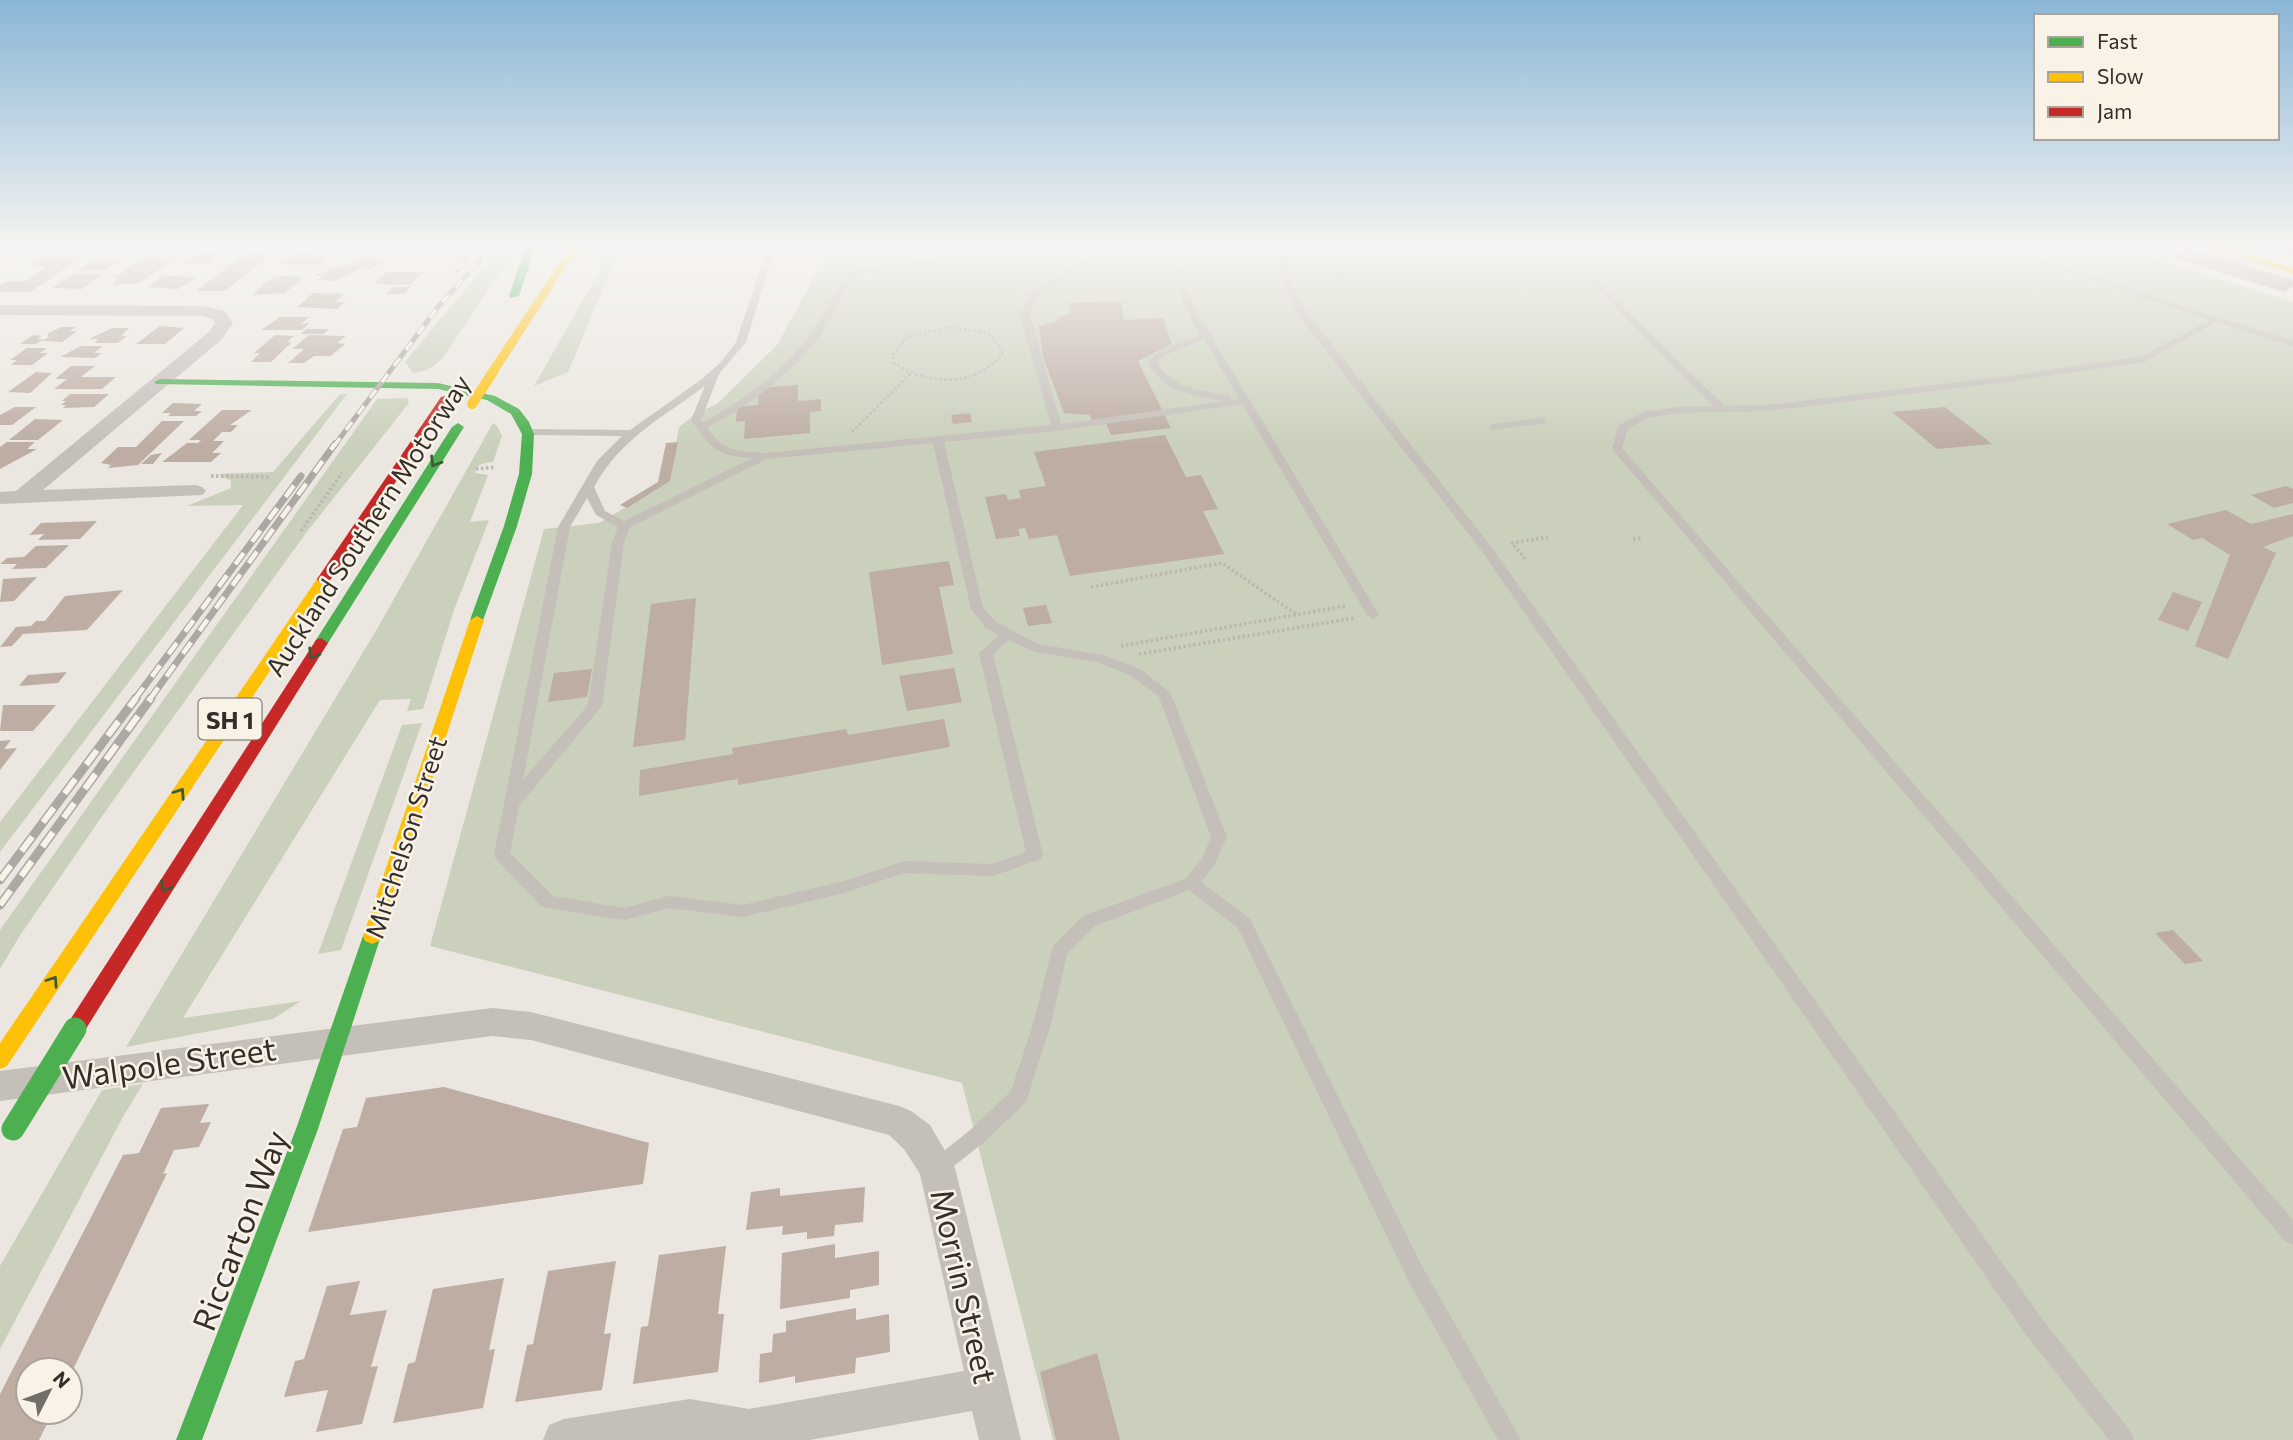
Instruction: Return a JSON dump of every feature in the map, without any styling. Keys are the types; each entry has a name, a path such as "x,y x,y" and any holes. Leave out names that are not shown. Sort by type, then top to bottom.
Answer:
{"main road":[{"name":"Auckland Southern Motorway","path":"10,1134 530,315"},
{"name":"Auckland Southern Motorway","path":"0,1060 466,369"},
{"path":"160,382 438,386 474,391 492,398 511,409 528,432"},
{"name":"Mitchelson Street","path":"338,1038 517,501 528,465 528,432"},
{"name":"Riccarton Way","path":"189,1440 307,1129 338,1038"}],"street":[{"path":"22,497 216,335 222,328 223,318 215,315"},
{"path":"0,498 202,484"},
{"path":"338,1038 492,1022 531,1026 899,1122 927,1153"},
{"name":"Walpole Street","path":"0,1086 338,1038"},
{"name":"Morrin Street","path":"927,1153 989,1387 1000,1440"},
{"path":"564,1440 690,1420 749,1430 989,1387"}],"lane":[{"path":"749,315 741,342 715,375 696,419 715,446 733,454 767,456 938,441 1057,428 1244,401"},
{"path":"700,427 717,420 772,379 812,339 828,315"},
{"path":"1025,315 1057,428"},
{"path":"1195,315 1373,615"},
{"path":"1304,315 1485,547 2035,1328 2123,1440"},
{"path":"1627,315 1721,408"},
{"path":"2201,315 2293,344"},
{"path":"2216,320 2145,359 2010,379 1768,408 1678,410 1631,419 1623,427 1617,448 2293,1235"},
{"path":"1208,334 1161,354 1153,362 1156,373 1171,384 1203,395 1244,401"},
{"path":"715,375 609,452 565,520 502,855 548,902 624,914 668,902 743,911 844,887 904,867 993,870 1035,855 986,653 1007,635"},
{"path":"1493,427 1541,421"},
{"path":"528,432 634,433"},
{"path":"927,1153 976,1137 1019,1096 1042,1024 1059,951 1089,921 1191,883 1208,862 1219,837 1165,695 1135,672 1103,659 1035,648 990,625 976,609 938,441"},
{"path":"511,806 595,706 618,543 624,526 767,456"},
{"path":"588,486 600,513 624,526"},
{"path":"1191,883 1244,924 1416,1275 1510,1440"}],"path":[{"path":"949,327 981,330 1001,342 1004,351 990,368 975,374 936,379 910,373 894,363 892,355 895,347 916,333 932,329 949,327"},
{"path":"835,450 910,373"},
{"path":"476,469 500,467"},
{"path":"301,531 342,473"},
{"path":"202,484 271,477"},
{"path":"1525,559 1512,543 1548,537"},
{"path":"1633,539 1643,538"},
{"path":"1091,587 1222,563 1296,614"},
{"path":"1103,659 1117,646 1345,606"},
{"path":"1103,659 1373,615"}],"green space":[{"path":"444,315 472,315 442,359 428,370 413,373 405,362"},
{"path":"575,315 592,315 568,372 534,386"},
{"path":"793,315 2293,315 2293,1440 1053,1440 962,1083 430,946 544,529 599,523 670,481 679,427 697,413 717,404 778,344"},
{"path":"340,394 347,394 0,852 0,822 243,505 187,506 231,488 231,481 218,474 273,472"},
{"path":"407,398 409,403 306,533 107,809 0,969 0,930 377,399"},
{"path":"493,423 502,436 493,462 477,467 475,473 488,475 470,522 489,520 454,610 423,709 407,711 411,699 380,700 183,1018 301,1001 273,1019 126,1047 377,629"},
{"path":"422,723 341,950 318,954 402,725"},
{"path":"143,1084 0,1349 0,1266 102,1090"}],"building":[{"path":"1065,315 1123,315 1124,320 1163,318 1172,344 1138,361 1171,428 1111,435 1106,423 1091,419 1090,415 1064,413 1043,357 1039,326 1058,321 1057,318"},
{"path":"280,317 309,317 301,324 309,323 302,330 261,330"},
{"path":"160,326 184,328 165,344 136,344"},
{"path":"61,327 76,327 70,331 77,331 62,342 42,341 49,337 47,334"},
{"path":"112,328 129,328 121,336 127,336 118,343 95,343 98,339 89,339"},
{"path":"306,329 329,329 324,334 301,334"},
{"path":"33,335 42,336 37,339 44,339 36,344 20,344"},
{"path":"275,335 294,336 287,342 292,342 271,362 251,362 260,353 254,353"},
{"path":"309,335 346,336 337,343 345,344 331,356 314,356 304,363 288,363 304,349 292,349"},
{"path":"81,346 103,346 94,353 102,353 95,358 60,357"},
{"path":"27,348 47,348 40,353 48,353 32,365 11,365 17,360 10,360"},
{"path":"71,366 95,366 81,377 116,377 102,389 54,389 67,379 55,379"},
{"path":"36,372 52,373 30,393 8,392"},
{"path":"798,385 798,401 821,399 821,411 810,412 810,433 744,439 745,421 736,422 737,407 758,405 759,388"},
{"path":"70,394 109,394 94,407 63,408 66,405 61,405 66,401 62,401"},
{"path":"173,403 202,404 194,411 202,411 196,416 168,416 171,413 162,413"},
{"path":"15,407 36,407 12,425 0,425 0,415"},
{"path":"1945,407 1992,444 1937,449 1892,412"},
{"path":"222,410 252,410 230,425 238,425 231,432 222,432 213,441 224,441 212,453 221,453 211,462 162,462 187,443 198,443 201,440 189,440"},
{"path":"970,413 972,422 953,424 951,415"},
{"path":"35,419 63,420 38,440 9,440"},
{"path":"162,421 184,421 138,465 108,468 111,465 101,463 118,447 136,447"},
{"path":"1165,435 1186,477 1201,475 1218,509 1203,511 1224,554 1070,576 1057,535 1029,539 1025,528 1018,529 1020,536 996,539 985,497 1006,494 1008,500 1021,498 1019,490 1046,486 1034,452"},
{"path":"7,442 35,442 27,449 37,449 0,469 0,447"},
{"path":"678,442 670,481 627,508 620,505 658,482 666,443"},
{"path":"162,453 153,464 141,464 151,455"},
{"path":"2286,486 2293,489 2293,503 2274,508 2251,495"},
{"path":"2226,510 2251,524 2293,514 2293,536 2263,547 2276,553 2228,659 2195,646 2230,555 2202,538 2193,540 2167,524"},
{"path":"97,521 80,539 38,540 44,534 29,535 41,523"},
{"path":"69,545 46,568 12,569 17,564 0,564 7,558 24,557 36,546"},
{"path":"949,561 954,585 939,587 953,654 882,665 869,572"},
{"path":"37,577 14,601 0,602 3,579"},
{"path":"123,590 87,630 23,634 12,646 0,647 16,627 45,621 65,596"},
{"path":"2173,592 2202,602 2188,631 2158,620"},
{"path":"696,598 685,740 633,747 651,604"},
{"path":"1046,605 1052,623 1028,626 1023,608"},
{"path":"954,668 962,702 907,711 899,676"},
{"path":"592,669 587,697 548,702 554,673"},
{"path":"67,672 58,683 19,686 28,675"},
{"path":"3,705 56,705 33,731 0,731"},
{"path":"944,719 950,747 738,785 738,779 639,796 640,770 733,754 732,748 846,729 848,735"},
{"path":"11,740 4,749 17,748 0,770 0,741"},
{"path":"2173,930 2203,961 2185,964 2155,933"},
{"path":"444,1087 649,1143 643,1184 308,1232 343,1129 357,1127 366,1098"},
{"path":"209,1104 200,1123 211,1122 199,1147 174,1150 163,1174 167,1173 80,1356 20,1356 123,1155 139,1153 161,1108"},
{"path":"865,1187 863,1222 835,1225 834,1236 807,1239 807,1232 782,1235 783,1226 746,1230 751,1192 780,1188 780,1196"},
{"path":"835,1244 835,1258 879,1251 879,1285 850,1290 850,1298 780,1309 782,1253"},
{"path":"726,1246 718,1314 724,1314 718,1372 633,1384 641,1327 648,1326 659,1255"},
{"path":"616,1261 604,1334 611,1333 602,1390 515,1402 527,1345 533,1344 548,1271"},
{"path":"504,1278 489,1350 495,1349 483,1408 393,1423 408,1364 415,1362 433,1289"},
{"path":"360,1281 350,1315 387,1310 371,1367 378,1366 362,1424 316,1432 328,1390 284,1397 295,1361 304,1359 327,1286"},
{"path":"856,1308 856,1320 889,1314 890,1352 856,1358 855,1373 795,1383 795,1376 759,1383 760,1354 772,1352 773,1334 786,1332 786,1321"},
{"path":"1097,1353 1120,1440 1056,1440 1040,1372"},
{"path":"14,1367 14,1426 46,1426 39,1440 0,1440 0,1394"}],"railway":[{"path":"334,446 432,315"},
{"path":"150,699 335,444"},
{"path":"135,699 301,476"},
{"path":"0,880 136,698"},
{"path":"0,905 151,698"}],"traffic: fast":[{"path":"160,382 438,386 477,393 504,404 515,412 528,434 529,452 525,474 511,526 477,620"},
{"path":"321,643 458,427"},
{"path":"189,1440 307,1129 372,936"},
{"path":"13,1129 75,1029"}],"traffic: slow":[{"path":"493,372 530,315"},
{"path":"472,404 493,372"},
{"path":"0,1060 324,579"},
{"path":"372,936 477,620"}],"traffic: jam":[{"path":"324,579 445,399"},
{"path":"75,1029 321,643"}]}
